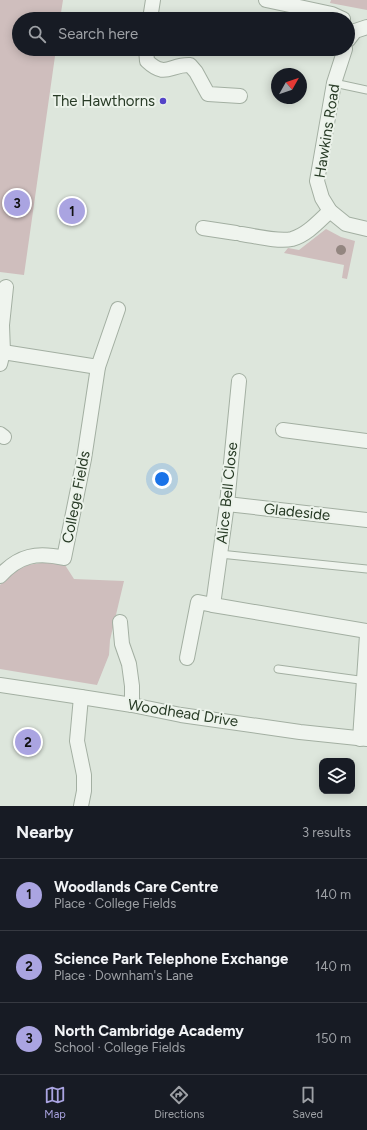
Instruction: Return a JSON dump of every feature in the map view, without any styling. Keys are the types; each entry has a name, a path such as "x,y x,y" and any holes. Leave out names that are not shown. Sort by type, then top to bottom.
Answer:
{"street":[{"path":"151,12 153,0"},
{"path":"274,1 323,12"},
{"path":"147,56 147,61 155,68 167,70 182,65 190,65 196,72 208,94 240,96"},
{"name":"Hawkins Road","path":"342,56 334,83 317,181 322,198 330,211 346,224 367,229"},
{"path":"203,228 277,239 291,239 314,226 330,211"},
{"path":"6,287 3,310 1,358 98,367"},
{"name":"College Fields","path":"0,576 17,560 33,555 49,555 64,558 84,459 98,367 118,309"},
{"name":"Alice Bell Close","path":"213,605 227,504 239,380"},
{"path":"283,430 367,441"},
{"name":"Gladeside","path":"227,504 367,520"},
{"path":"187,658 198,602 367,632"},
{"path":"120,622 122,644 129,664 132,686 132,705"},
{"path":"364,739 367,635"},
{"name":"Woodhead Drive","path":"0,685 132,705 181,715 300,732 364,739"},
{"path":"81,697 77,741 84,776 84,791 81,806"}],"lane":[{"path":"334,83 367,90"},
{"path":"220,554 367,569"},
{"path":"278,669 366,681"}],"shaded area":[{"path":"0,0 63,0 61,12 12,12 12,56 55,56 24,275 0,272"},
{"path":"331,0 367,0 367,10 330,3"},
{"path":"326,229 341,237 355,241 347,279 342,278 344,265 284,253 288,248 299,250"},
{"path":"47,562 65,565 74,579 124,581 110,640 109,655 97,685 0,669 0,585 11,573 28,565"}],"place":[{"name":"The Hawthorns","path":"163,101"},
{"name":"North Cambridge Academy","path":"17,203"},
{"name":"Woodlands Care Centre","path":"72,211"},
{"name":"Science Park Telephone Exchange","path":"28,742"}]}
